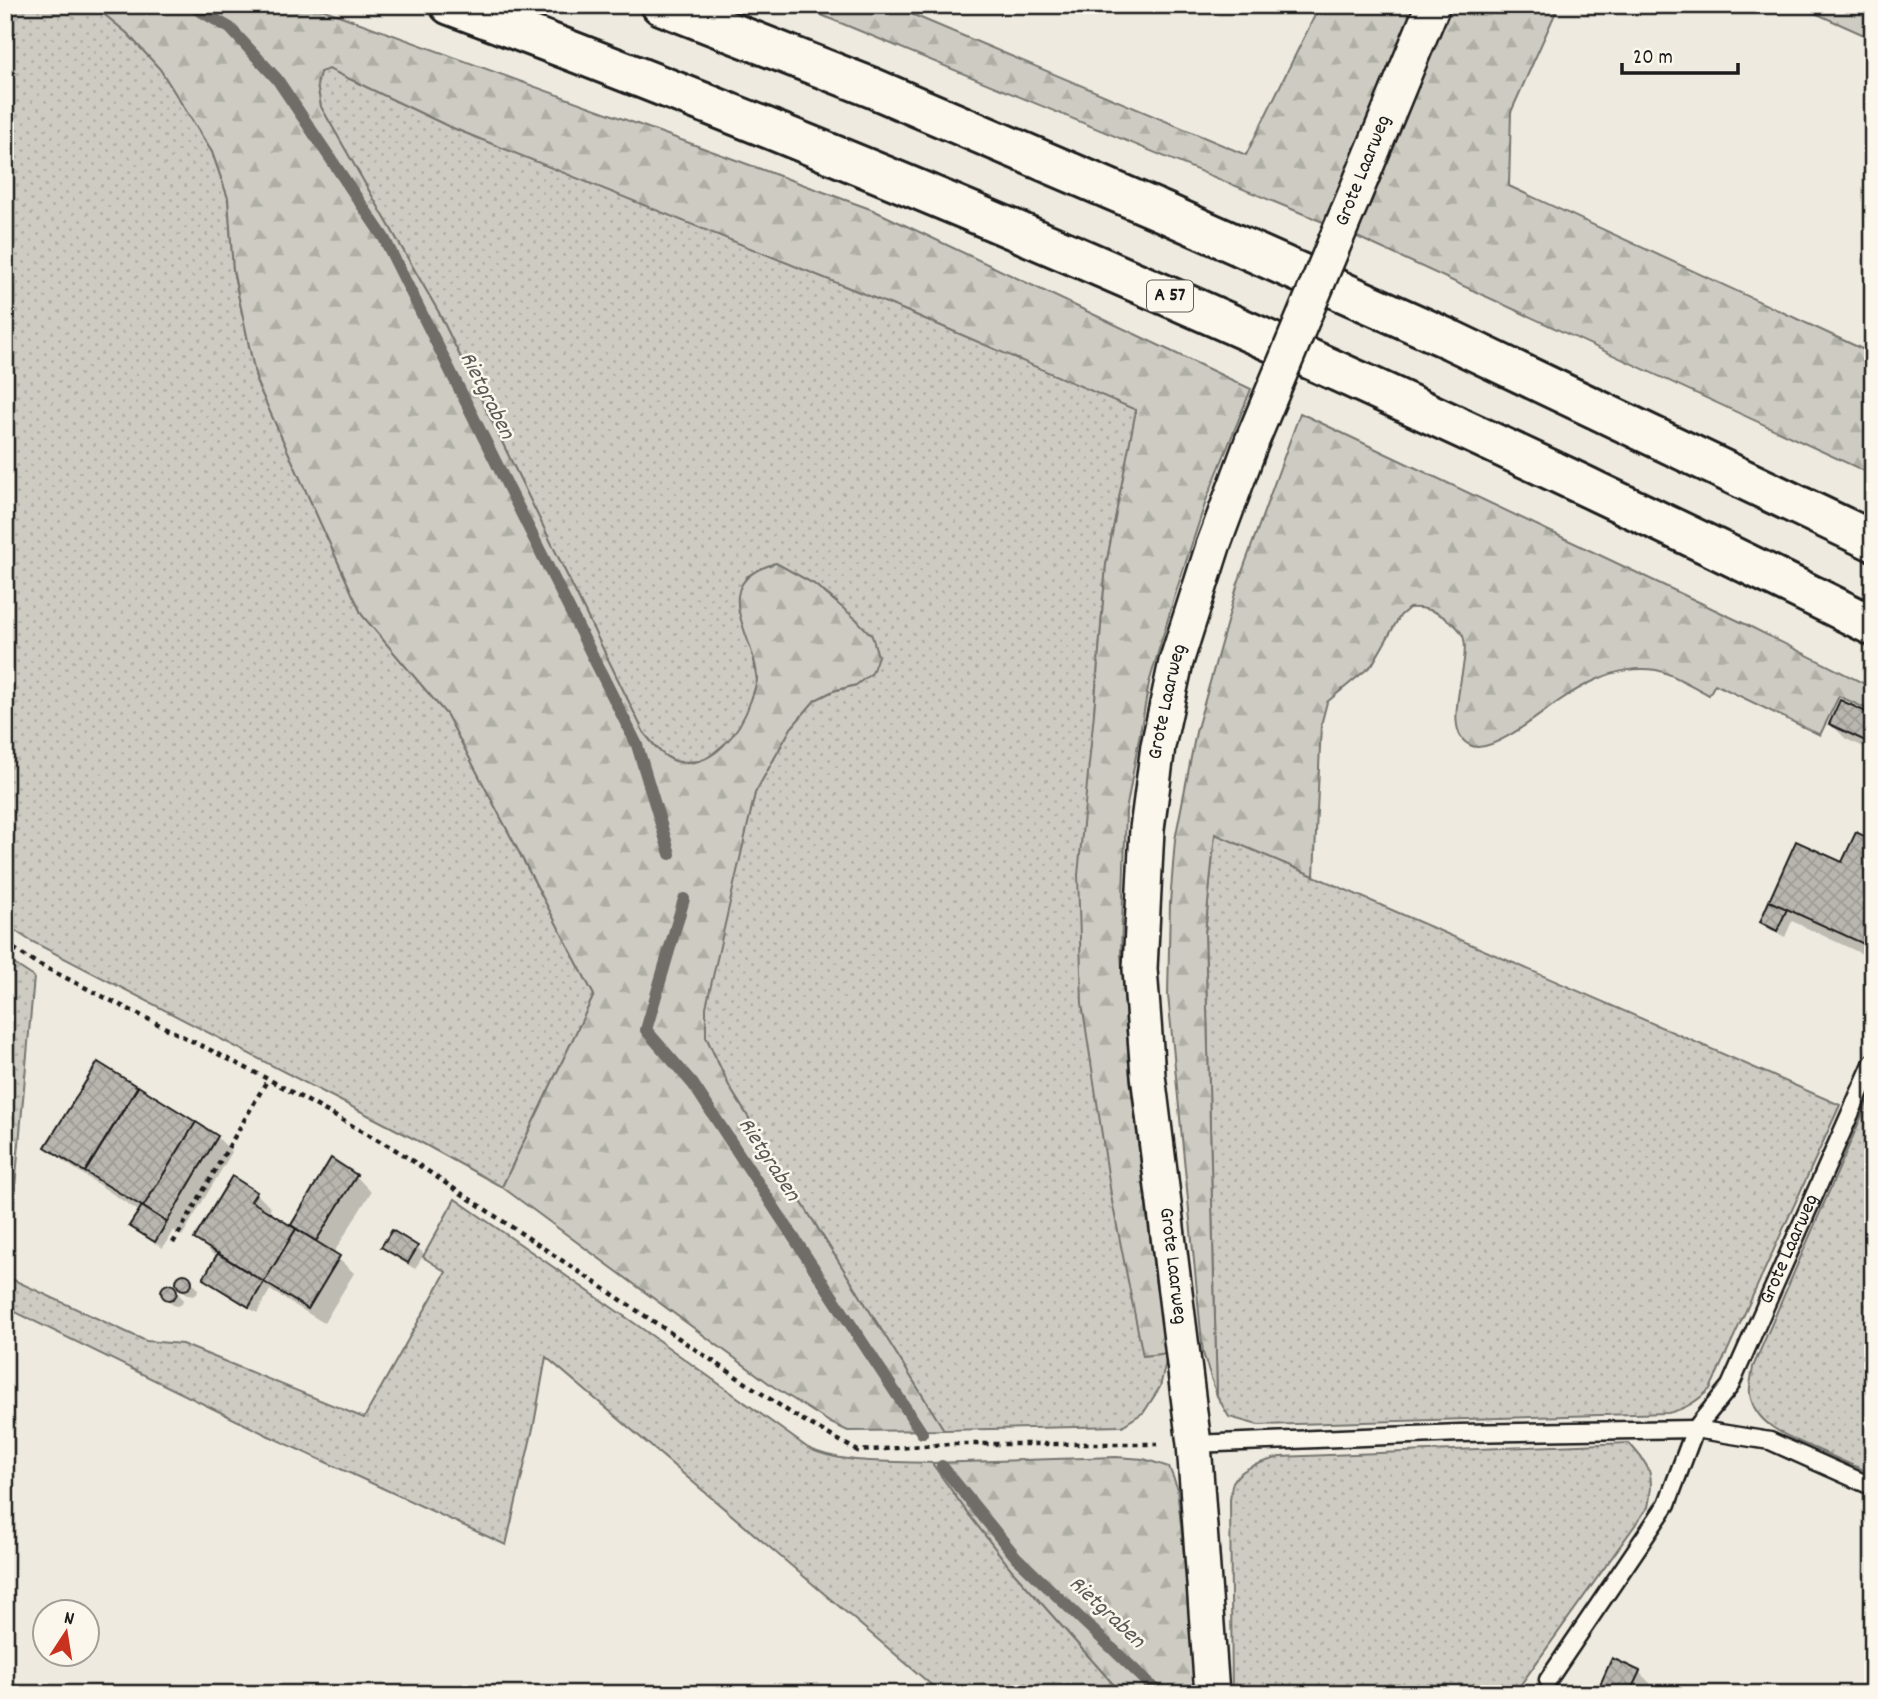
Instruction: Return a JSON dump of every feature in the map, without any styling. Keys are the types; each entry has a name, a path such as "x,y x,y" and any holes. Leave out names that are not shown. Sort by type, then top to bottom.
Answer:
{"highway":[{"name":"A 57","path":"450,5 820,149 1119,274 1405,401 1873,626"},
{"path":"661,5 873,88 1175,217 1451,340 1873,541"}],"street":[{"name":"Grote Laarweg","path":"1212,1694 1194,1444 1147,1062 1140,969 1147,829 1158,746 1176,662 1213,546 1252,441 1433,5"}],"lane":[{"name":"Grote Laarweg","path":"1548,1680 1667,1504 1695,1429 1730,1386 1873,1062"},
{"path":"1194,1444 1460,1433 1695,1429 1770,1441 1873,1487"}],"path":[{"path":"5,943 36,963 268,1079 396,1150 794,1416 858,1451 949,1444 1194,1444"},
{"path":"173,1243 268,1079"}],"green space":[{"path":"5,5 93,5 127,33 160,69 212,152 228,198 233,270 257,383 362,615 447,715 594,995 502,1187 29,940 5,924"},
{"path":"93,5 311,5 873,210 1251,389 1207,498 1149,683 1126,811 1121,953 1130,1079 1156,1286 1168,1353 1143,1356 1112,1201 1082,1003 1078,875 1106,565 1136,410 909,312 448,126 329,69 320,72 317,85 321,107 438,311 644,733 658,749 675,761 688,763 701,760 723,746 740,724 757,679 754,658 740,615 738,596 743,583 757,570 776,563 814,584 872,636 878,656 872,673 856,685 833,691 815,700 791,728 755,793 706,1007 706,1037 730,1088 944,1430 848,1431 774,1387 502,1187 594,995 447,715 362,615 257,383 233,270 228,198 212,152 160,69 127,33"},
{"path":"797,5 890,5 1246,155 1320,5 1559,5 1511,112 1509,186 1873,354 1873,475 1340,229"},
{"path":"1797,5 1873,5 1873,39"},
{"path":"329,69 448,126 909,312 1137,410 1106,565 1094,713 1143,1356 1168,1353 1160,1387 1144,1412 1122,1426 944,1430 730,1088 706,1037 708,990 755,793 791,728 815,700 833,691 856,685 837,602 814,584 776,563 746,577 740,614 752,648 757,681 746,717 734,736 704,761 677,762 663,755 644,733 438,311 321,107 317,85 320,71"},
{"path":"1300,413 1743,623 1873,688 1873,712 1839,696 1820,735 1715,684 1709,695 1661,671 1634,669 1612,674 1582,687 1503,739 1481,747 1472,746 1462,739 1457,727 1456,712 1465,648 1462,633 1430,610 1409,608 1400,616 1372,665 1327,702 1321,725 1314,876 1215,834 1205,933 1217,1396 1203,1353 1168,995 1170,903 1175,840 1196,732 1238,583"},
{"path":"1215,833 1840,1105 1710,1389 1686,1407 1668,1413 1258,1425 1229,1417 1217,1396 1205,933"},
{"path":"5,958 34,977 7,1277 146,1341 182,1344 364,1418 446,1272 423,1257 455,1199 808,1448 852,1460 932,1463 1012,1570 1122,1694 942,1694 546,1357 534,1424 506,1545 269,1436 5,1307"},
{"path":"1873,1090 1873,1474 1801,1443 1768,1424 1754,1406 1750,1391 1753,1367"},
{"path":"1629,1443 1649,1472 1651,1487 1648,1507 1514,1694 1232,1694 1230,1500 1233,1482 1242,1472 1254,1465 1280,1457"},
{"path":"1116,1457 1144,1459 1169,1467 1177,1487 1195,1661 1195,1694 1122,1694 1012,1570 932,1463"}],"building":[{"path":"1840,700 1873,715 1873,747 1872,744 1829,724"},
{"path":"1873,827 1873,924 1864,944 1769,901 1796,841 1842,862 1856,832 1868,838"},
{"path":"1769,901 1787,909 1777,931 1760,922"},
{"path":"98,1062 138,1087 85,1172 45,1147"},
{"path":"138,1086 196,1122 143,1207 85,1172"},
{"path":"196,1122 218,1136 167,1222 143,1207"},
{"path":"331,1158 357,1175 316,1241 291,1225"},
{"path":"232,1176 257,1192 251,1201 296,1229 264,1282 194,1239"},
{"path":"142,1206 167,1222 155,1242 129,1226"},
{"path":"296,1229 340,1256 308,1309 264,1282"},
{"path":"392,1230 418,1246 408,1263 381,1247"},
{"path":"218,1253 264,1282 249,1307 203,1279"},
{"path":"184,1274 190,1276 190,1288 184,1290 178,1288 176,1282 178,1276"},
{"path":"169,1284 175,1286 175,1298 169,1300 163,1298 161,1292 163,1286"},
{"path":"1612,1658 1640,1671 1629,1694 1596,1694"}],"waterway":[{"name":"Rietgraben","path":"190,5 230,28 277,79 384,238 637,745 670,854"},
{"name":"Rietgraben","path":"684,899 646,1030 693,1084 922,1433"},
{"name":"Rietgraben","path":"942,1466 1016,1557 1160,1694"}]}
